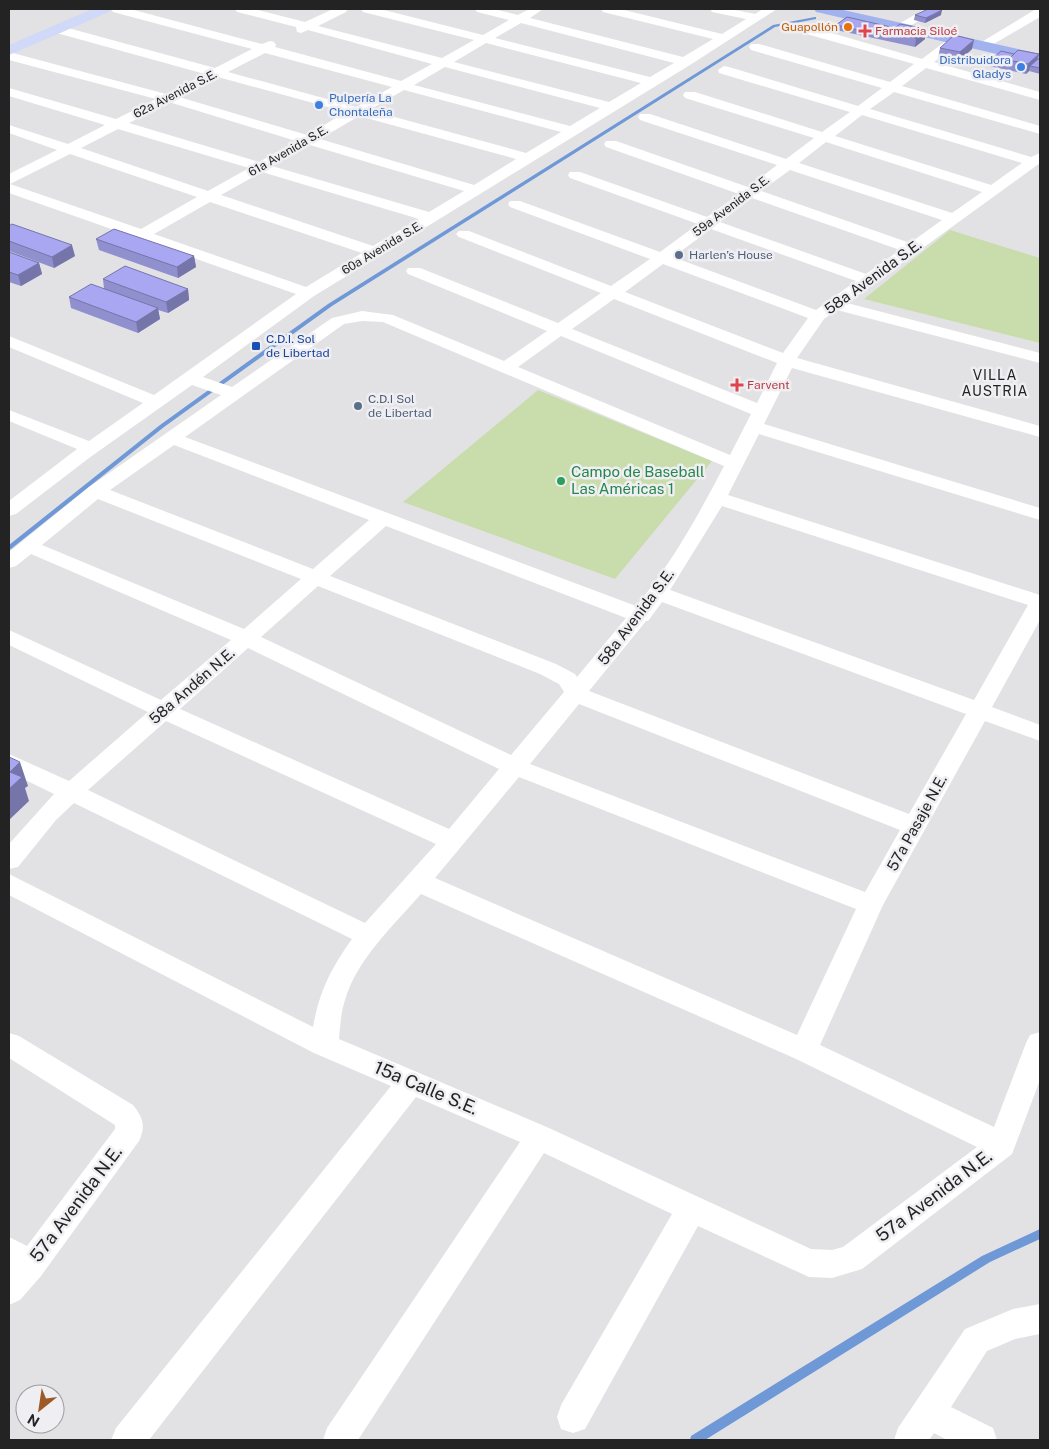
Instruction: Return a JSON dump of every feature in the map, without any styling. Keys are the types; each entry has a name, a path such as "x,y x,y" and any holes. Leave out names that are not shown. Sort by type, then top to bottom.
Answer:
{"main road":[{"path":"9,40 76,9"},
{"path":"9,40 57,29 104,9"},
{"path":"821,9 1040,59"}],"street":[{"path":"117,9 572,131"},
{"path":"241,9 611,107"},
{"name":"62a Avenida S.E.","path":"9,180 342,9"},
{"path":"367,9 653,82"},
{"path":"481,9 686,62"},
{"name":"61a Avenida S.E.","path":"143,234 537,9"},
{"path":"606,9 724,38"},
{"path":"716,9 757,18"},
{"name":"60a Avenida S.E.","path":"9,510 16,495 90,448 156,402 214,386 308,293 771,9"},
{"path":"899,27 934,9"},
{"path":"981,46 1040,12"},
{"path":"57,29 528,158"},
{"path":"807,30 1040,96"},
{"name":"59a Avenida S.E.","path":"505,368 662,258 955,40"},
{"path":"755,46 1040,130"},
{"path":"9,56 168,98 477,190"},
{"path":"724,70 1036,160"},
{"path":"9,92 432,218"},
{"path":"690,95 994,191"},
{"path":"645,118 954,219"},
{"path":"9,129 376,252"},
{"path":"610,144 912,250"},
{"name":"58a Avenida S.E.","path":"324,1045 331,1001 345,969 369,936 453,841 658,594 717,498 787,361 801,338 826,310 1036,160"},
{"path":"575,175 868,280"},
{"path":"9,188 308,293"},
{"path":"515,204 662,258 826,310 1040,358"},
{"path":"464,234 787,361 1040,432"},
{"path":"414,271 561,330 757,419 1040,514"},
{"path":"9,562 96,491 172,438 214,386 338,321 354,316 369,314 387,318 734,464"},
{"path":"9,341 156,402"},
{"path":"9,415 90,448"},
{"path":"172,438 641,616"},
{"path":"96,491 548,669 567,679 576,694 915,826"},
{"path":"717,498 1040,602"},
{"name":"58a Andén N.E.","path":"9,860 48,814 72,791 382,519"},
{"path":"28,546 246,638 515,766 871,904"},
{"path":"658,594 1040,733"},
{"name":"57a Pasaje N.E.","path":"804,1050 871,904 1040,602"},
{"path":"9,637 163,710 453,841"},
{"path":"9,762 369,936"},
{"path":"418,881 804,1050 1002,1146"},
{"name":"15a Calle S.E.","path":"9,884 324,1045 539,1137 809,1263 832,1264 851,1259"},
{"name":"57a Avenida N.E.","path":"851,1259 1002,1146 1040,1043"},
{"name":"57a Avenida N.E.","path":"9,1044 123,1114 129,1121 129,1132 19,1258 9,1290"},
{"path":"128,1440 411,1082"},
{"path":"339,1440 539,1137"},
{"path":"572,1417 692,1209"},
{"path":"910,1440 976,1340 1013,1324 1040,1319"},
{"path":"928,1413 981,1440"}],"green space":[{"path":"950,230 1040,258 1040,343 864,299"},
{"name":"Campo de Baseball Las Américas 1","path":"538,390 712,461 615,579 403,502"}],"building":[{"path":"928,9 942,10 926,18 915,15"},
{"path":"847,17 895,28 890,32 889,37 836,25"},
{"path":"900,24 926,29 916,38 890,32"},
{"path":"954,35 974,40 960,52 940,48"},
{"path":"1018,50 1039,54 1028,64 1008,60"},
{"path":"1001,51 1014,54 1008,60 1007,65 990,61"},
{"path":"1040,59 1040,68 1030,66"},
{"path":"12,224 72,245 52,257 9,241 9,226"},
{"path":"114,229 194,256 177,267 96,239"},
{"path":"9,252 39,263 18,275 9,272"},
{"path":"125,266 188,289 166,302 103,279"},
{"path":"91,284 158,308 136,322 69,297"},
{"path":"9,757 20,762 10,772 22,777 9,789"}],"waterway":[{"path":"9,548 162,426 330,305 774,26 815,18"},
{"path":"695,1440 986,1259 1040,1234"}],"place":[{"name":"Guapollón","path":"848,27"},
{"name":"Farmacia Siloé","path":"865,31"},
{"name":"Distribuidora Gladys","path":"1021,67"},
{"name":"Pulpería La Chontaleña","path":"319,105"},
{"name":"Harlen’s House","path":"679,255"},
{"name":"C.D.I. Sol de Libertad","path":"256,346"},
{"name":"Farvent","path":"737,385"},
{"name":"C.D.I Sol de Libertad","path":"358,406"},
{"name":"Campo de Baseball Las Américas 1","path":"561,481"}],"district":[{"name":"VILLA AUSTRIA","path":"995,384"}]}
